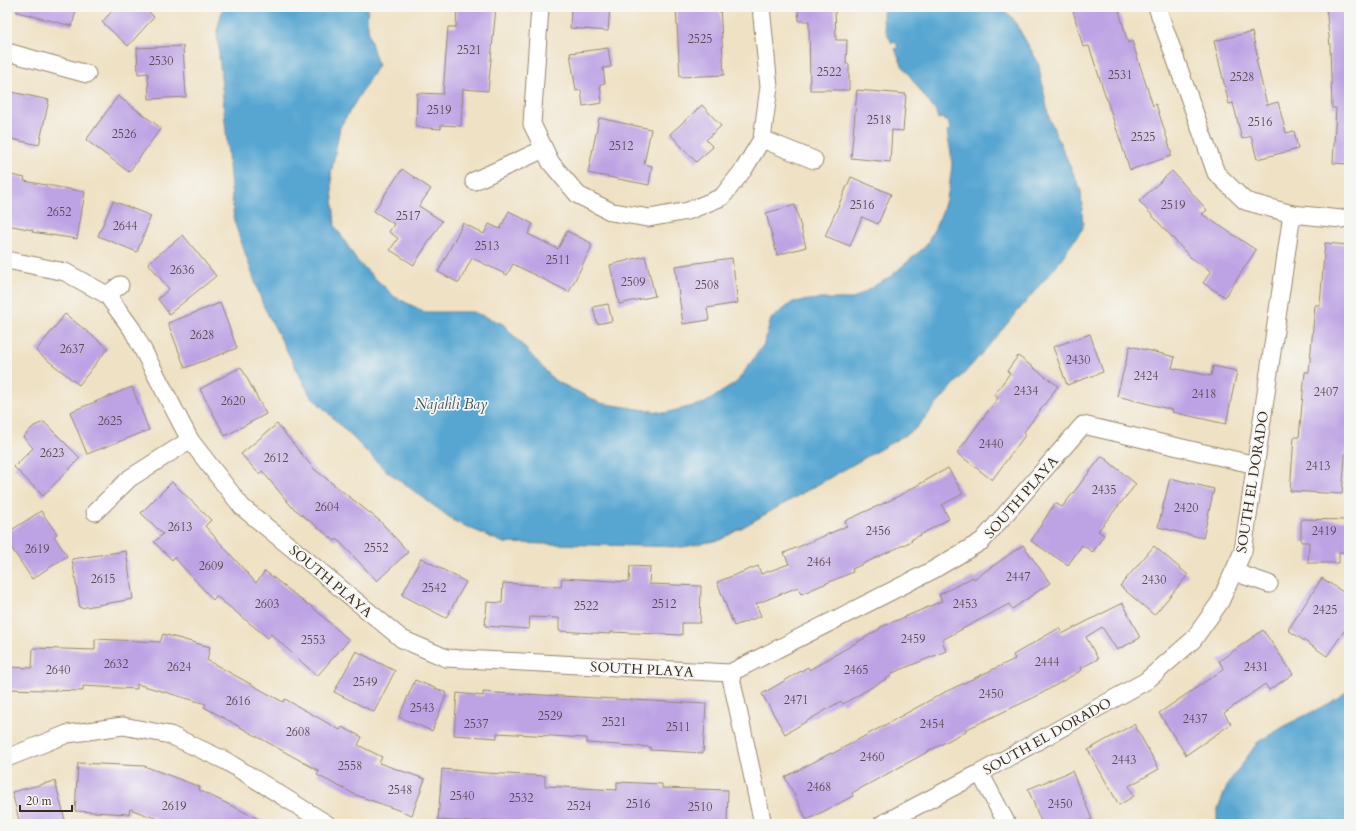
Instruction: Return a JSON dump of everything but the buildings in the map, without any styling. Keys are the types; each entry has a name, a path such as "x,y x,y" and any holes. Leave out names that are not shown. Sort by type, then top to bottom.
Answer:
{"street":[{"path":"540,7 532,124 551,163 578,195 612,212 649,218 688,211 722,197 744,169 762,139 769,87 761,7"},
{"path":"1157,7 1216,173 1245,201 1292,214 1341,219 1349,217"},
{"path":"7,52 87,74"},
{"path":"762,139 814,160"},
{"path":"474,181 544,149"},
{"name":"SOUTH EL DORADO","path":"882,824 980,774 1146,681 1193,640 1220,602 1243,551 1292,214"},
{"name":"SOUTH PLAYA","path":"7,260 65,272 113,290 190,440 242,507 402,639 446,658 730,673 933,570 982,542 1083,425 1256,465"},
{"path":"95,512 130,478 190,440"},
{"path":"1234,572 1269,584"},
{"path":"730,673 763,824"},
{"path":"7,758 67,734 123,726 170,735 226,761 327,824"},
{"path":"980,774 1007,824"}],"water":[{"name":"Najahli Bay","path":"223,7 368,7 368,29 378,65 340,127 331,174 335,226 358,262 395,297 425,312 473,312 503,324 554,380 600,403 665,413 705,403 737,382 764,344 771,319 793,302 817,299 853,299 891,276 926,246 942,213 949,189 952,165 947,131 950,130 948,120 944,121 943,118 938,119 936,112 902,65 895,49 898,47 895,41 892,43 884,26 884,7 1000,7 1012,17 1038,62 1049,118 1081,191 1083,228 1056,266 984,351 914,430 720,540 683,547 504,543 456,522 384,469 310,395 263,305 234,221 217,31"},
{"path":"1349,690 1349,824 1217,824 1217,811 1229,782 1258,742 1290,723 1330,703"}]}
